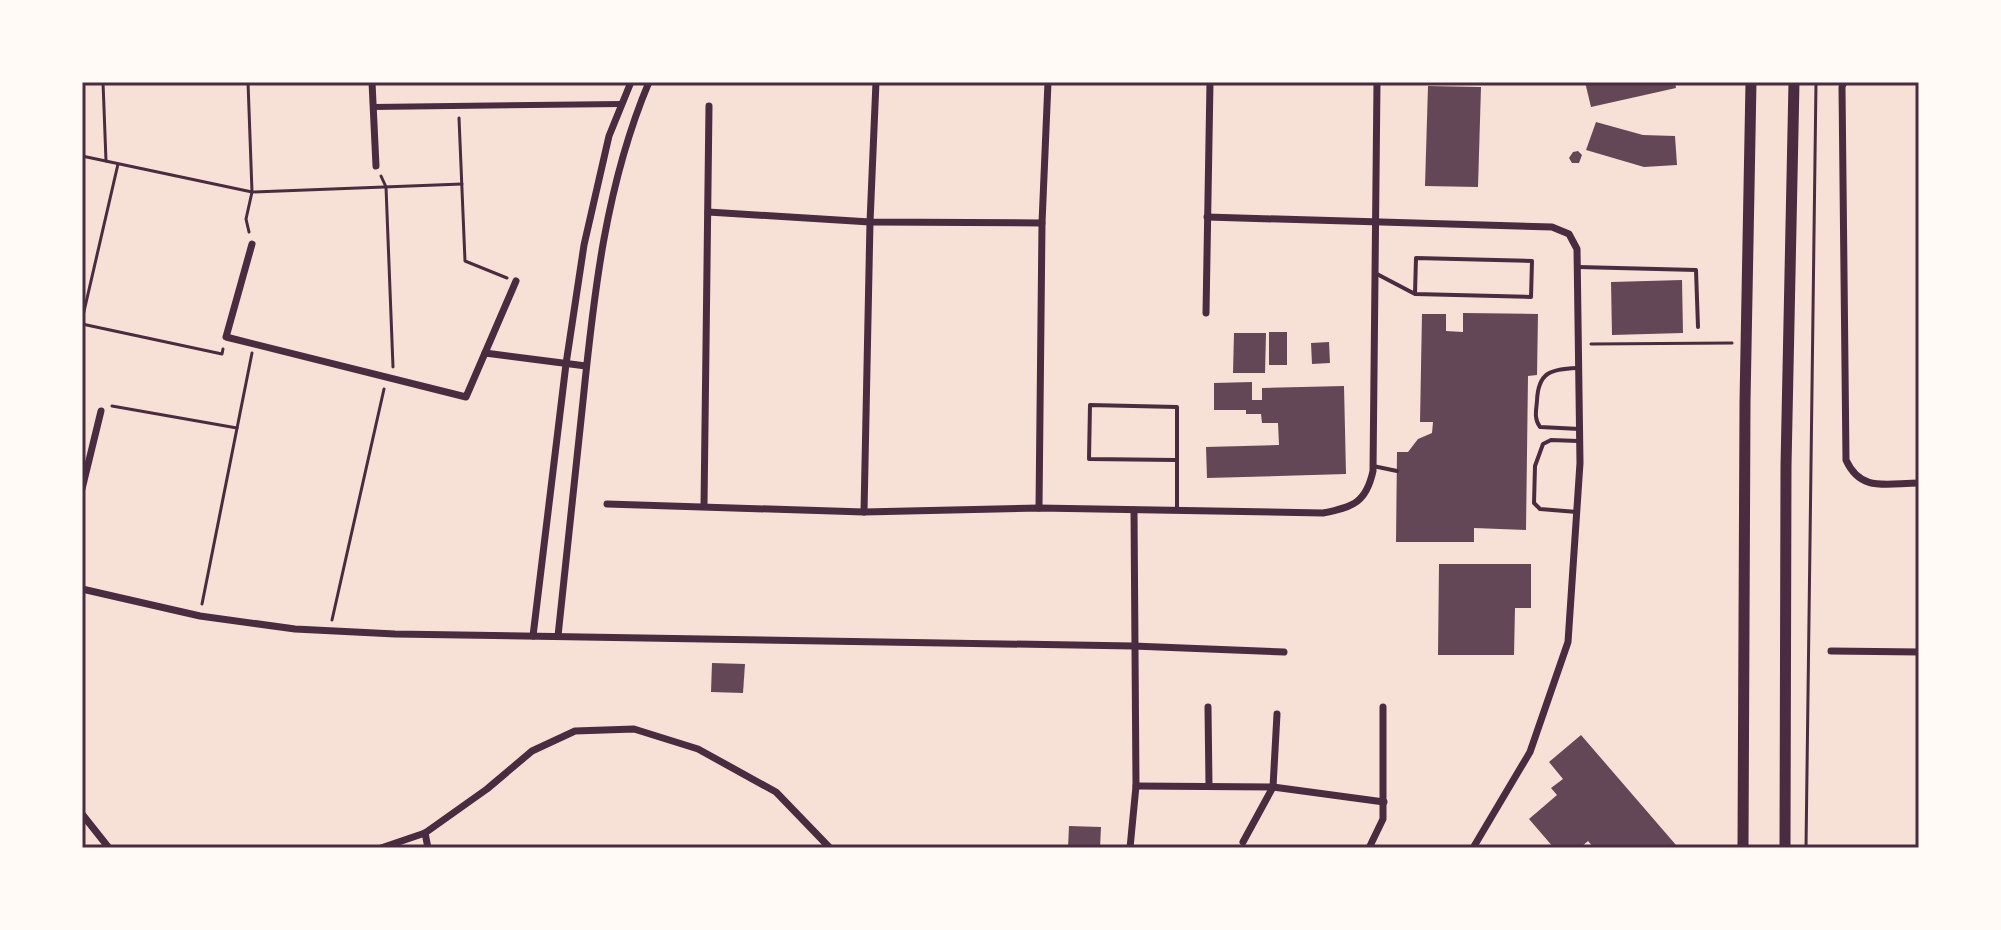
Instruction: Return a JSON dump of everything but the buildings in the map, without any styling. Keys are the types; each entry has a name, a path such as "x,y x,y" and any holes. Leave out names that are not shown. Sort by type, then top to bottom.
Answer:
{"main road":[{"path":"1743,848 1751,82"},
{"path":"1785,848 1786,466 1794,82"}],"street":[{"path":"372,82 376,166"},
{"path":"533,636 566,364 584,245 609,136 631,82"},
{"path":"558,636 586,366 608,210 637,111 649,82"},
{"path":"864,512 876,82"},
{"path":"1039,508 1042,223 1048,82"},
{"path":"1206,313 1210,82"},
{"path":"607,504 864,512 1039,508 1323,513 1358,502 1369,489 1373,466 1377,82"},
{"path":"1844,82 1846,460 1853,476 1865,483 1919,483"},
{"path":"373,107 622,104"},
{"path":"704,506 709,106"},
{"path":"708,212 870,222 1042,223"},
{"path":"1207,217 1552,227 1569,234 1577,249 1580,441 1568,642 1530,752 1473,848"},
{"path":"252,244 226,337 466,397 516,281"},
{"path":"485,353 586,366"},
{"path":"82,489 101,411"},
{"path":"1130,848 1136,786 1134,510"},
{"path":"82,589 200,616 329,631 1133,646 1284,652"},
{"path":"1831,651 1919,652"},
{"path":"1208,707 1209,786"},
{"path":"1369,848 1383,819 1383,707"},
{"path":"1243,842 1273,787 1277,714"},
{"path":"381,848 425,833 487,789 532,751 575,731 634,729 698,749 776,792 830,848"},
{"path":"1136,786 1273,787 1384,802"},
{"path":"82,814 109,848"},
{"path":"425,833 428,848"}],"lane":[{"path":"1375,273 1415,294 1531,297 1532,261 1416,258 1415,294"},
{"path":"1578,267 1696,270 1698,327"},
{"path":"1580,368 1558,369 1544,375 1537,386 1536,421 1540,427 1580,429"},
{"path":"1176,460 1089,459 1090,405 1177,407 1177,511"},
{"path":"1577,512 1540,509 1534,503 1535,466 1543,444 1551,440 1580,441"},
{"path":"1373,466 1397,471"}],"path":[{"path":"103,82 106,161"},
{"path":"248,82 252,192 246,219 252,244"},
{"path":"1806,848 1816,82"},
{"path":"458,106 465,261 516,281"},
{"path":"82,156 252,192 462,184"},
{"path":"118,164 82,322 222,354 226,337"},
{"path":"329,631 390,378 386,187 376,166"},
{"path":"200,616 254,343"},
{"path":"1579,344 1746,343"},
{"path":"101,411 113,406 237,428"}]}
